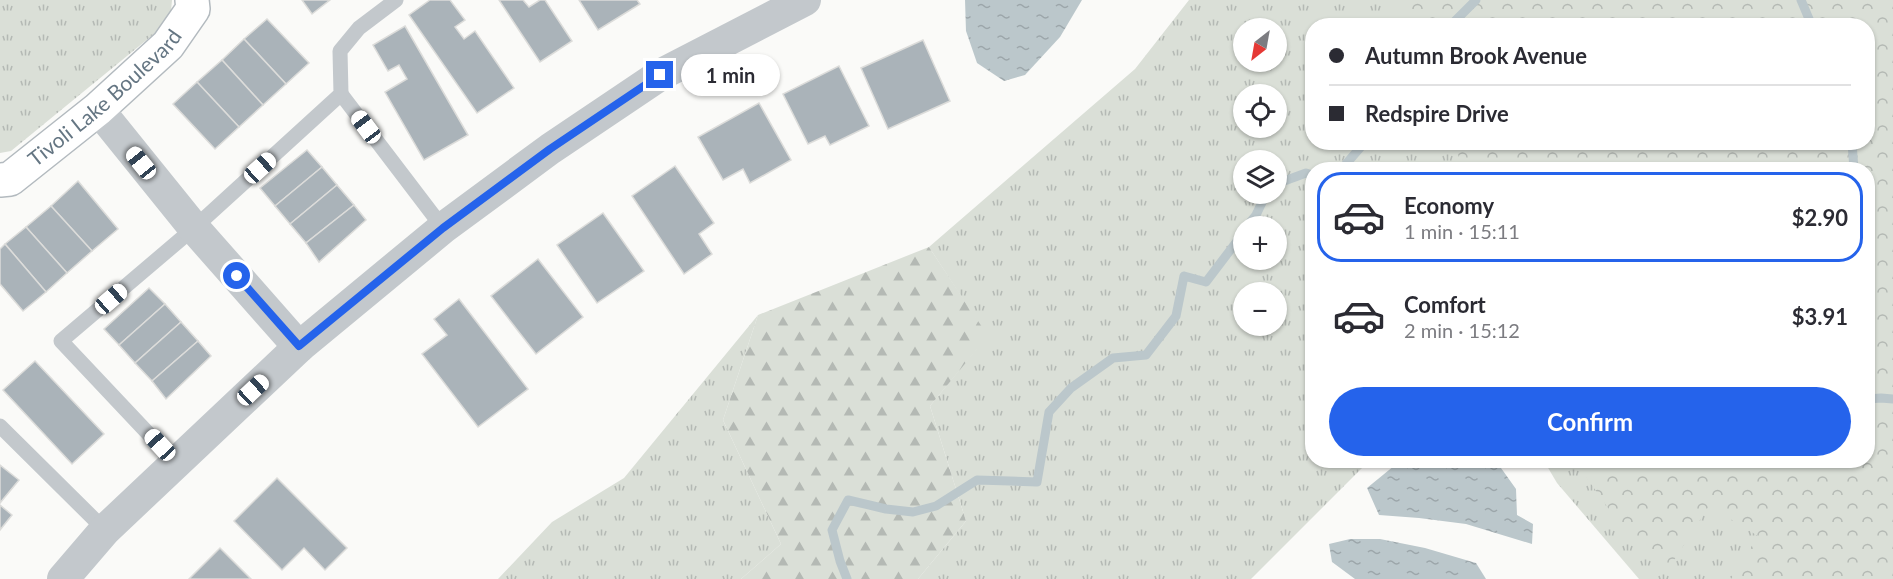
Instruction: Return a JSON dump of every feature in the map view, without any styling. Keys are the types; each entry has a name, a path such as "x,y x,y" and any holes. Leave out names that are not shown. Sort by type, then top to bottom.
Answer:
{"street":[{"name":"Tivoli Lake Boulevard","path":"0,180 10,179 98,109 168,45 193,9 192,0"},
{"path":"63,579 105,530 299,346 443,228 550,149 660,75 805,0"},
{"path":"98,109 195,228 299,346"}],"lane":[{"path":"396,0 359,28 339,51 341,94 443,228"},
{"path":"176,463 61,341 195,228 341,94"},
{"path":"0,426 105,530"}],"green space":[{"path":"0,0 172,0 171,11 160,29 11,151 0,153"},
{"path":"1189,0 1669,0 1675,18 1305,18 1305,150 1711,150 1714,162 1305,162 1305,468 1362,468 1251,579 918,579 966,521 930,406 987,336 929,247 1135,69"},
{"path":"1398,0 1893,0 1893,579 1731,579 1758,536 1709,506 1667,571 1620,525 1580,468 1875,468 1875,162 1461,162 1456,150 1875,150 1875,18 1406,18"},
{"path":"929,247 988,336 930,406 966,521 918,579 741,579 781,544 723,420 758,315"},
{"path":"758,315 723,420 781,544 741,579 498,579 552,522 624,478"},
{"path":"1548,468 1721,468 1873,579 1639,579 1557,483"}],"water":[{"path":"965,0 1082,0 1060,37 1025,75 1004,81 977,63 966,31"},
{"path":"1391,468 1501,468 1516,489 1517,515 1533,524 1532,544 1466,524 1379,515 1367,488"},
{"path":"1350,539 1380,539 1425,548 1476,563 1486,579 1355,579 1332,562 1329,544"}],"building":[{"path":"302,0 330,0 312,14"},
{"path":"430,0 450,0 465,20 455,27 464,39 475,31 514,88 477,113 409,15"},
{"path":"499,0 523,0 529,7 540,0 545,0 572,41 540,62"},
{"path":"579,0 637,0 640,4 598,30"},
{"path":"267,19 309,63 286,84 244,39"},
{"path":"405,26 468,135 424,160 385,92 407,79 399,65 388,71 373,45"},
{"path":"244,39 286,84 263,105 222,60"},
{"path":"923,40 950,101 888,129 861,68"},
{"path":"222,60 263,105 239,127 197,82"},
{"path":"839,66 869,126 830,145 825,136 808,144 783,94"},
{"path":"197,82 239,127 215,149 173,104"},
{"path":"759,103 791,160 750,183 743,169 723,180 698,137"},
{"path":"307,150 322,167 275,206 260,188"},
{"path":"675,166 714,223 699,234 712,254 684,274 632,196"},
{"path":"322,167 337,185 290,224 275,206"},
{"path":"78,181 118,229 92,251 51,206"},
{"path":"337,185 354,205 306,243 290,224"},
{"path":"354,205 366,220 319,262 306,243"},
{"path":"51,206 92,251 67,273 26,227"},
{"path":"603,213 644,271 597,303 557,245"},
{"path":"26,227 67,273 46,292 5,244"},
{"path":"5,244 46,292 23,311 0,284 0,249"},
{"path":"538,259 583,317 536,354 491,296"},
{"path":"149,288 165,304 119,345 104,329"},
{"path":"459,299 528,389 478,427 422,354 447,335 434,319"},
{"path":"165,304 181,322 135,363 119,345"},
{"path":"181,322 198,341 152,381 135,363"},
{"path":"198,341 211,356 166,399 152,381"},
{"path":"35,361 104,434 72,464 3,390"},
{"path":"0,465 19,480 0,503"},
{"path":"277,478 347,548 325,570 304,548 282,570 234,521"},
{"path":"0,505 12,515 0,530"},
{"path":"220,548 251,579 189,579"}],"waterway":[{"path":"1458,18 1476,0"},
{"path":"1801,0 1809,18"},
{"path":"1348,162 1358,150"},
{"path":"1853,150 1853,162"},
{"path":"1287,180 1305,173"},
{"path":"1255,216 1261,204"},
{"path":"847,579 832,530 848,500 886,509 913,512 936,506 977,480 1037,482 1049,412 1071,388 1113,358 1146,355 1176,316 1184,276 1206,282 1233,246"},
{"path":"1875,398 1893,399"}],"route":[{"path":"237,276 299,346 443,228 550,149 660,75"}]}
